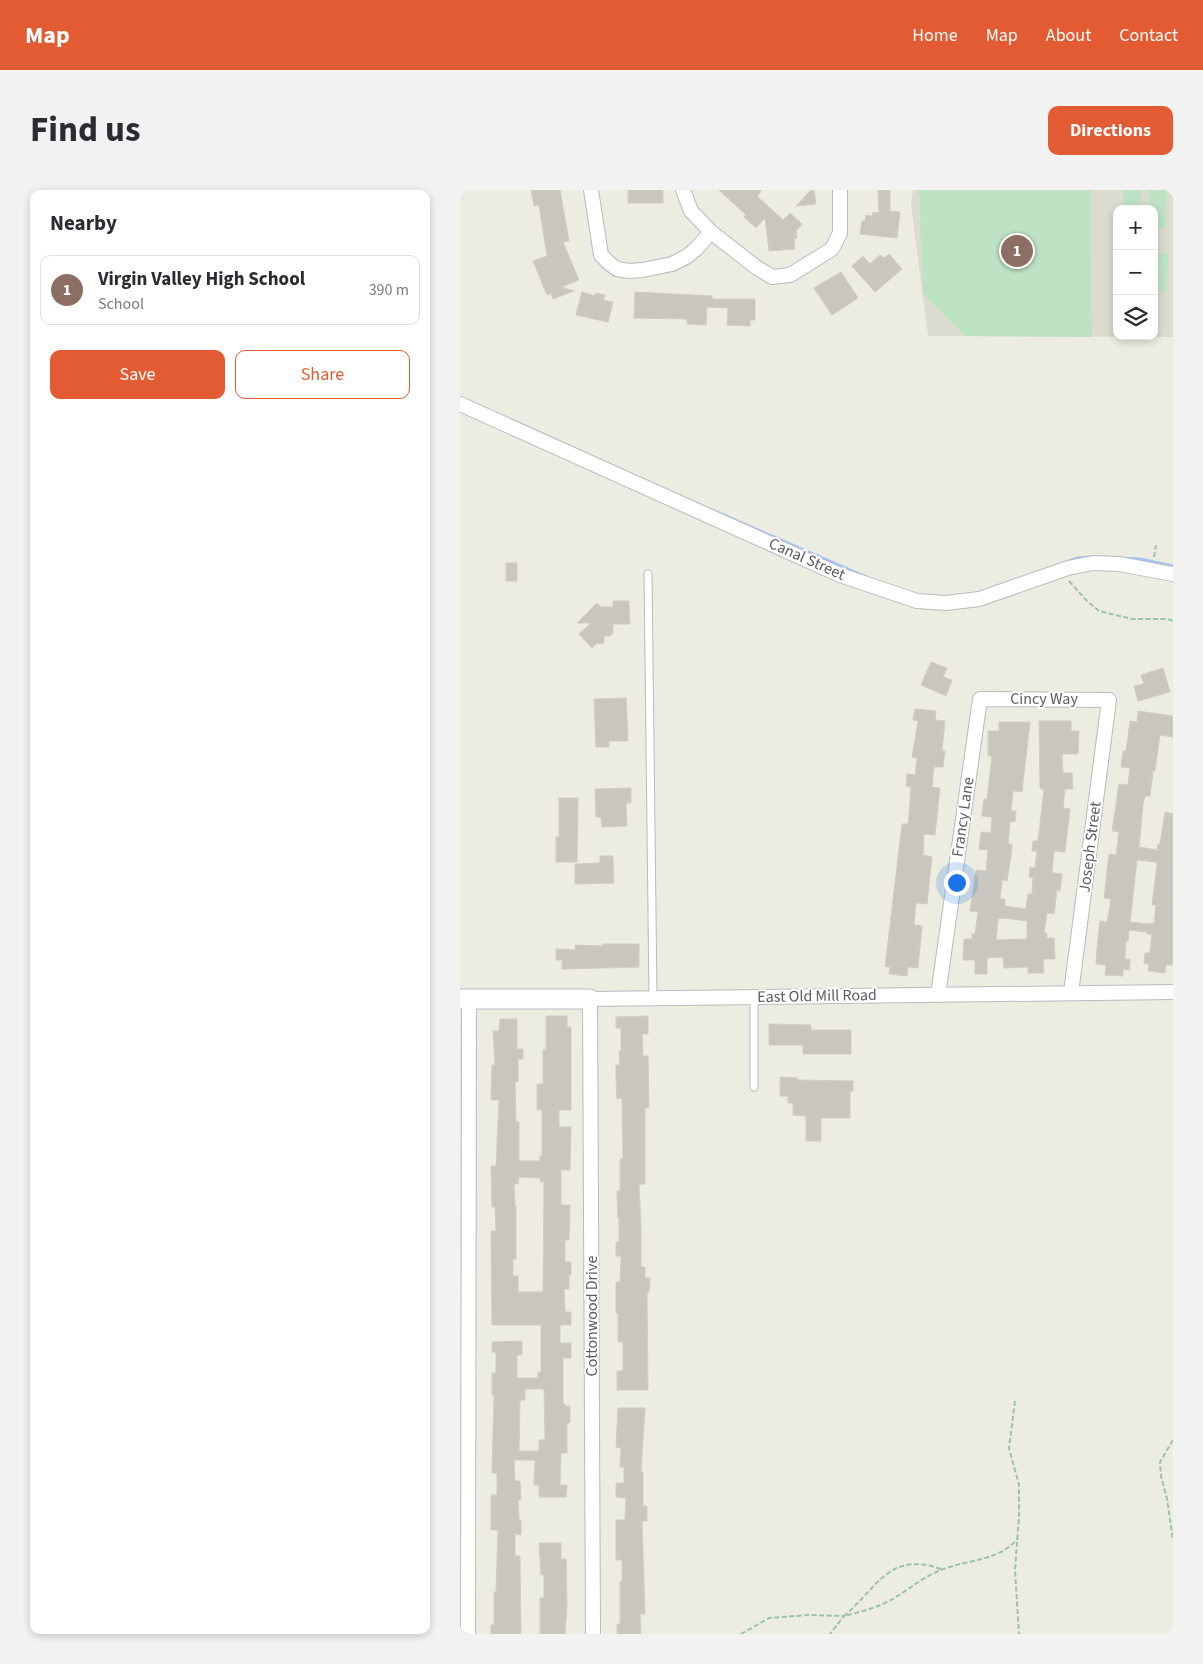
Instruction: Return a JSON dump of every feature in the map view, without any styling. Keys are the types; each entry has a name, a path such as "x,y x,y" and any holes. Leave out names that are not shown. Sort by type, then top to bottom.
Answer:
{"street":[{"path":"591,190 601,255 617,269 643,270 672,264 696,249 711,232"},
{"path":"682,190 691,211 711,232 772,277 790,276 832,249 840,233 840,190"},
{"name":"Canal Street","path":"460,404 840,575 917,601 946,603 979,599 1068,568 1093,563 1119,564 1173,574"},
{"name":"Cincy Way","path":"980,699 1109,700"},
{"name":"Francy Lane","path":"938,995 980,699"},
{"name":"Joseph Street","path":"1071,993 1109,700"},
{"name":"East Old Mill Road","path":"464,999 1173,992"},
{"name":"Cottonwood Drive","path":"590,998 593,1634"},
{"path":"464,999 468,1634"}],"lane":[{"path":"648,574 653,998"},
{"path":"754,997 754,1087"}],"path":[{"path":"1154,557 1156,545"},
{"path":"1065,579 1071,581 1087,601 1099,611 1132,619 1167,619 1173,621"},
{"path":"1015,1401 1009,1448 1019,1485 1016,1570 1019,1634"},
{"path":"1173,1440 1160,1462 1173,1540"},
{"path":"741,1634 769,1618 844,1616 866,1611 891,1600 919,1581 941,1570 995,1556 1012,1546 1018,1538"},
{"path":"830,1634 875,1583 891,1570 905,1564 928,1565 941,1570"}],"shaded area":[{"path":"913,190 1173,190 1173,337 1158,337 1158,205 1113,205 1113,337 928,336 911,205"}],"green space":[{"path":"919,190 1091,190 1092,337 965,336 923,294"},
{"path":"1123,190 1141,190 1140,205 1123,205"},
{"path":"1149,190 1167,190 1166,228 1158,228 1158,205 1149,205"},
{"path":"1158,253 1168,253 1167,291 1158,291"}],"building":[{"path":"531,190 560,190 569,241 563,242 579,280 561,287 574,291 553,299 551,293 547,295 533,261 547,256 539,205 534,206"},
{"path":"628,190 663,190 663,203 628,203"},
{"path":"719,190 762,190 757,196 783,220 790,213 802,224 796,231 797,238 794,238 795,249 769,251 765,218 756,228 744,217 746,215"},
{"path":"811,190 814,190 816,204 796,206"},
{"path":"878,190 890,190 890,211 900,212 897,238 860,234 862,221 865,221 866,215 872,216 873,212 879,213"},
{"path":"889,254 902,269 875,292 852,266 863,256 870,264 880,255 884,258"},
{"path":"841,272 858,298 832,315 814,288"},
{"path":"582,292 595,296 596,293 605,295 603,300 613,302 608,322 576,315"},
{"path":"635,292 712,296 712,299 755,299 755,320 750,320 750,326 727,325 728,308 707,307 706,325 687,324 687,319 634,318"},
{"path":"506,563 517,563 517,581 506,581"},
{"path":"613,601 629,601 630,624 613,624 613,633 610,636 604,636 604,643 596,644 592,648 579,634 591,623 577,623 597,603 601,607 613,607"},
{"path":"931,662 947,668 943,677 952,680 946,696 921,685"},
{"path":"1163,668 1170,692 1138,701 1134,686 1144,684 1141,675"},
{"path":"626,698 628,741 609,741 609,747 596,747 594,699"},
{"path":"915,709 936,711 935,720 945,721 942,751 945,751 943,767 934,767 932,787 940,788 935,835 924,834 923,855 932,857 927,904 916,903 914,925 922,926 918,968 908,967 907,976 889,974 890,967 885,967 902,824 908,824 911,787 906,786 907,774 915,775 917,758 912,757 918,721 913,720"},
{"path":"1138,711 1173,716 1173,737 1160,735 1150,796 1145,796 1143,804 1139,847 1157,850 1158,844 1160,844 1165,812 1173,814 1173,965 1166,965 1165,973 1148,971 1149,964 1144,963 1145,953 1150,953 1152,934 1147,934 1148,927 1147,932 1129,930 1125,959 1130,959 1129,970 1123,969 1123,976 1105,975 1106,965 1096,964 1100,921 1107,922 1111,899 1104,898 1109,854 1116,855 1119,832 1112,831 1119,784 1128,785 1130,768 1121,767 1123,751 1126,751 1130,721 1137,722","holes":["1137,860 1156,862 1157,864 1152,905 1156,905 1154,924 1130,922"]},
{"path":"1039,721 1071,721 1071,731 1079,731 1078,754 1062,754 1063,773 1072,773 1073,789 1065,789 1063,808 1070,809 1065,852 1054,851 1052,873 1062,874 1060,891 1057,890 1054,914 1047,913 1044,933 1047,933 1047,938 1054,938 1055,959 1043,959 1044,973 1028,973 1028,967 1004,968 1003,957 987,958 987,974 975,974 975,960 963,960 964,939 972,939 972,934 975,934 978,912 970,911 976,870 986,871 988,850 979,849 981,832 991,833 992,817 982,816 984,799 987,799 992,756 988,756 988,731 999,731 999,722 1030,722 1022,792 1013,791 1011,811 1016,811 1015,822 1010,821 1008,844 1012,844 1011,856 1007,881 1002,880 1000,899 1005,899 1005,906 1026,909 1028,894 1032,894 1033,878 1029,877 1030,867 1035,868 1037,851 1032,851 1033,841 1038,841 1044,789 1040,789","holes":["998,919 1027,921 1027,939 996,940"]},
{"path":"631,788 631,803 626,803 627,826 602,827 601,817 596,817 595,789"},
{"path":"559,798 578,798 577,862 556,862 556,837 559,837"},
{"path":"600,856 613,856 614,883 575,884 575,864 600,863"},
{"path":"602,944 639,944 639,967 562,969 562,960 556,960 556,949 575,950 575,945 603,946"},
{"path":"546,1016 567,1016 567,1027 571,1027 571,1110 559,1110 559,1127 571,1127 570,1170 561,1170 561,1205 570,1205 569,1240 565,1240 565,1262 571,1262 569,1289 564,1289 565,1312 571,1312 571,1325 560,1325 560,1343 571,1343 571,1358 563,1358 563,1404 570,1406 570,1423 567,1423 567,1453 561,1453 560,1485 567,1485 566,1497 539,1497 539,1485 534,1485 535,1460 514,1460 515,1481 520,1481 521,1500 518,1500 521,1535 515,1534 515,1556 520,1556 521,1634 491,1634 491,1625 494,1625 498,1530 491,1530 491,1495 497,1495 497,1473 492,1473 494,1395 492,1395 492,1373 496,1373 496,1352 492,1352 492,1342 522,1341 522,1355 517,1355 517,1378 538,1378 538,1372 541,1372 541,1325 492,1325 491,1231 496,1231 495,1207 492,1207 491,1166 496,1166 499,1100 491,1100 492,1065 495,1065 493,1031 499,1031 500,1019 517,1019 517,1049 523,1049 523,1059 518,1059 518,1081 515,1082 516,1122 519,1122 519,1161 540,1161 540,1156 542,1156 542,1110 537,1110 537,1084 543,1084 543,1050 546,1050","holes":["519,1177 540,1178 540,1182 544,1182 543,1292 518,1292 518,1276 513,1276 513,1259 516,1259 514,1184 518,1184","525,1389 544,1389 545,1440 539,1440 539,1451 519,1451 520,1400 525,1400"]},
{"path":"648,1016 648,1034 642,1034 643,1056 648,1056 649,1108 645,1108 645,1184 639,1184 641,1267 645,1267 645,1278 650,1278 649,1292 647,1292 648,1390 617,1390 617,1371 623,1371 623,1342 618,1342 618,1313 616,1313 616,1282 620,1282 621,1256 616,1256 616,1242 619,1242 617,1191 620,1191 620,1159 623,1159 622,1098 617,1099 616,1079 616,1065 620,1065 621,1028 616,1028 616,1017"},
{"path":"769,1024 811,1025 811,1030 851,1030 851,1054 803,1054 803,1045 769,1045"},
{"path":"780,1077 798,1078 798,1080 853,1081 853,1091 850,1091 850,1118 821,1118 821,1141 806,1141 806,1116 793,1115 793,1103 788,1103 788,1096 780,1096"},
{"path":"618,1408 645,1408 641,1472 643,1472 643,1506 647,1506 647,1521 642,1521 645,1614 640,1614 641,1634 617,1634 617,1624 620,1624 622,1560 616,1560 616,1520 625,1520 626,1498 616,1497 616,1483 624,1483 624,1467 620,1467 621,1448 616,1447"},
{"path":"539,1543 561,1543 561,1559 566,1559 567,1607 565,1634 540,1634 540,1598 544,1598 544,1575 541,1575"}],"waterway":[{"path":"714,511 866,577"},
{"path":"1063,563 1078,558 1091,557"},
{"path":"1104,557 1140,559 1173,566"}],"place":[{"name":"Virgin Valley High School","path":"1017,251"}]}
